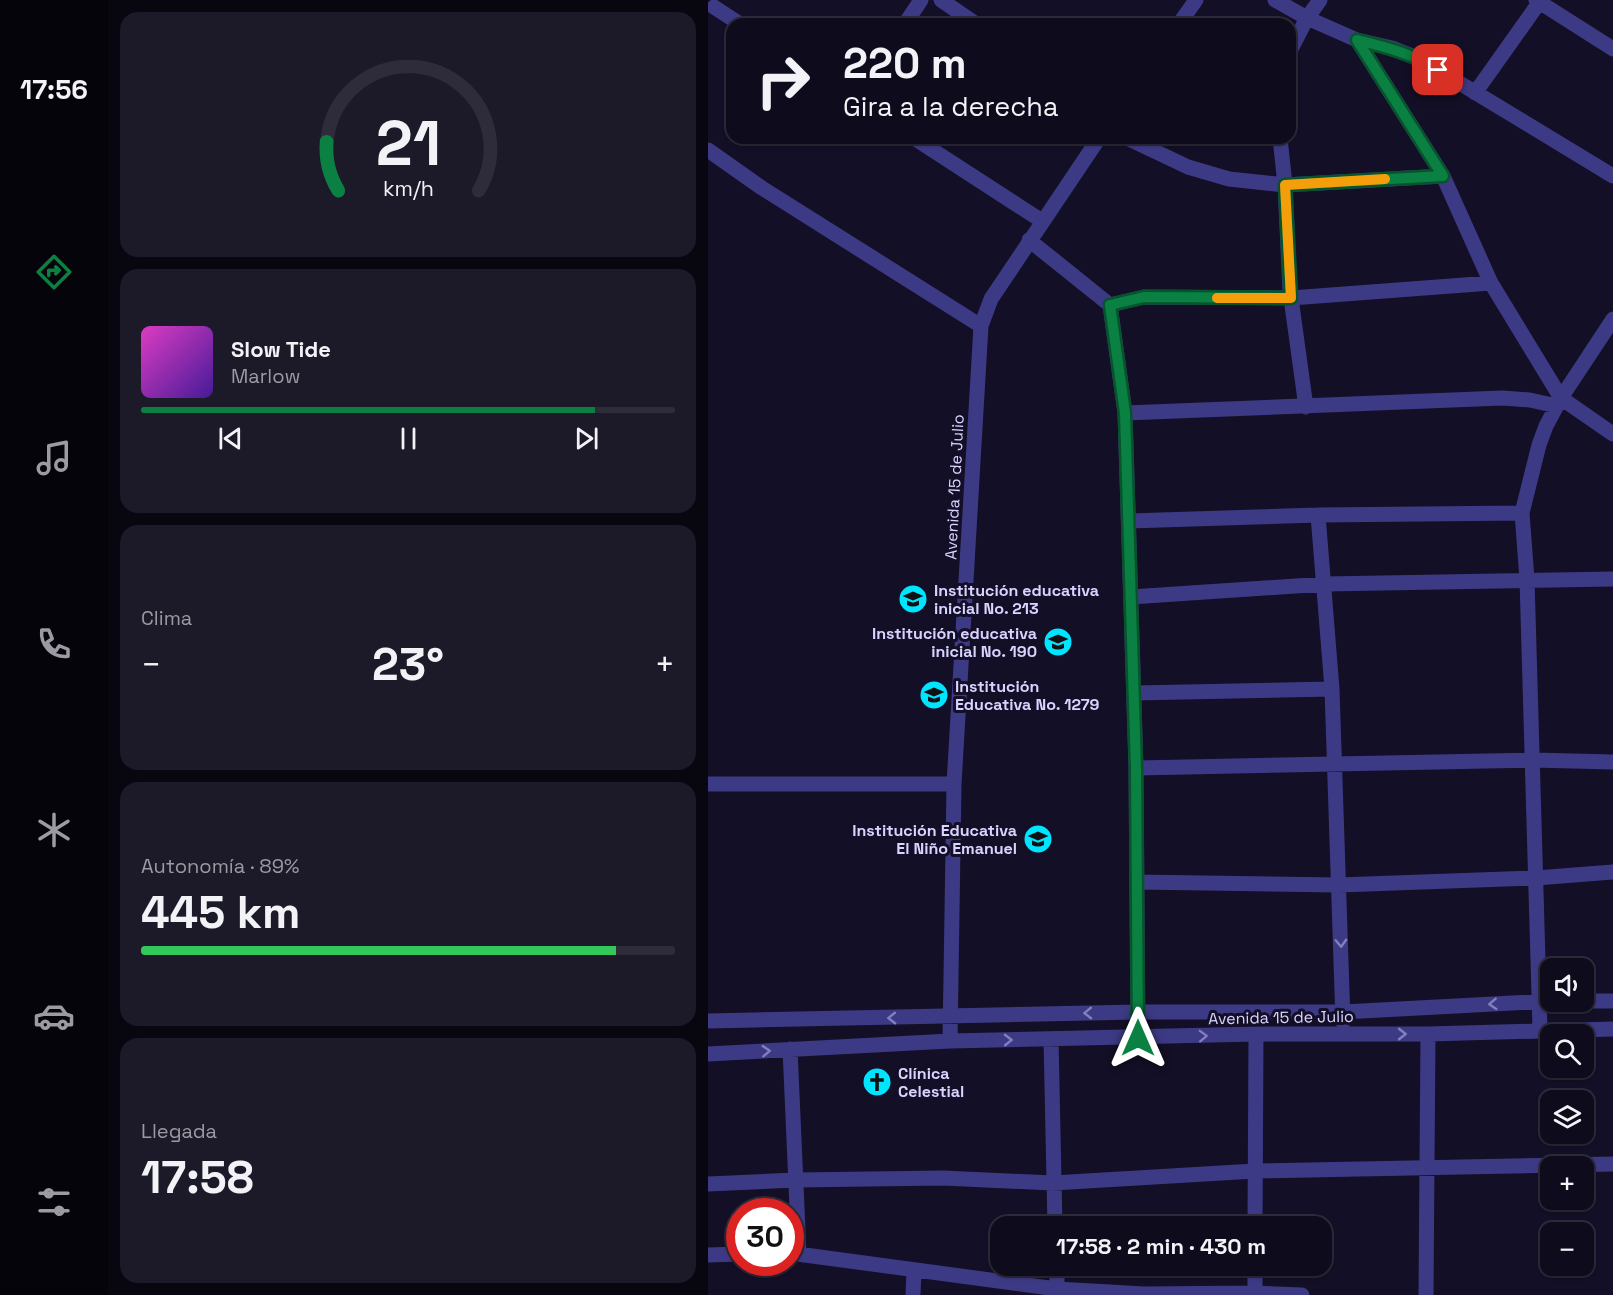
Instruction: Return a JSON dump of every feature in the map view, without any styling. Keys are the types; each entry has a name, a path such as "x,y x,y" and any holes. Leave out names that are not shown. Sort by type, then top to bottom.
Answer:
{"street":[{"path":"909,18 921,0"},
{"path":"941,0 967,18"},
{"path":"1183,18 1196,0"},
{"path":"1275,0 1307,18 1357,40 1392,48 1420,59 1613,176"},
{"path":"1296,39 1320,0"},
{"path":"1475,93 1539,1 1613,48"},
{"path":"713,8 730,18"},
{"path":"1357,40 1443,176 1491,283 1559,402"},
{"path":"923,144 1042,221"},
{"name":"Avenida 15 de Julio","path":"950,1041 954,784 981,326 991,299 1095,144"},
{"path":"1140,144 1188,167 1228,179 1285,185 1443,176"},
{"path":"1281,144 1291,298 1306,407"},
{"path":"708,150 762,188 981,326"},
{"path":"1029,240 1110,305 1125,413 1136,768 1138,1038"},
{"path":"1110,305 1144,297 1291,298 1491,283"},
{"path":"1542,958 1536,878 1527,579 1522,513 1542,436 1559,402 1608,338 1613,319"},
{"path":"1125,413 1510,398 1559,402 1613,434"},
{"path":"1129,520 1522,513"},
{"path":"1318,515 1332,689 1344,1034"},
{"path":"1131,597 1325,584 1613,579"},
{"path":"1134,693 1332,689"},
{"path":"1136,768 1533,760 1613,762"},
{"path":"708,784 954,784"},
{"path":"1137,882 1339,885 1536,878 1613,872"},
{"name":"Avenida 15 de Julio","path":"708,1021 1138,1012 1343,1012 1540,1001"},
{"path":"1594,1001 1613,1001"},
{"name":"Avenida 15 de Julio","path":"1594,1029 1613,1029"},
{"name":"Avenida 15 de Julio","path":"708,1054 950,1041 1256,1034 1428,1034 1540,1030"},
{"path":"1255,1216 1256,1034"},
{"path":"1426,1295 1428,1034"},
{"path":"1051,1039 1054,1216"},
{"path":"790,1049 796,1198"},
{"path":"708,1184 796,1179 943,1178 1053,1183 1255,1171 1613,1164"},
{"path":"708,1255 726,1254"},
{"path":"804,1254 1058,1289 1144,1294 1302,1295"},
{"path":"913,1295 914,1271"},
{"path":"1057,1276 1058,1289"},
{"path":"1255,1276 1255,1294"}],"slow traffic":[{"path":"1217,298 1291,298 1285,185 1385,179"}],"place":[{"name":"Institución educativa inicial No. 213","path":"913,599"},
{"name":"Institución educativa inicial No. 190","path":"1058,642"},
{"name":"Institución Educativa No. 1279","path":"934,695"},
{"name":"Institución Educativa El Niño Emanuel","path":"1038,839"},
{"name":"Clínica Celestial","path":"877,1082"}],"route":[{"path":"1138,1038 1136,768 1125,413 1110,305 1144,297 1291,298 1285,185 1443,176 1357,40 1392,48 1420,59 1438,70"}]}
